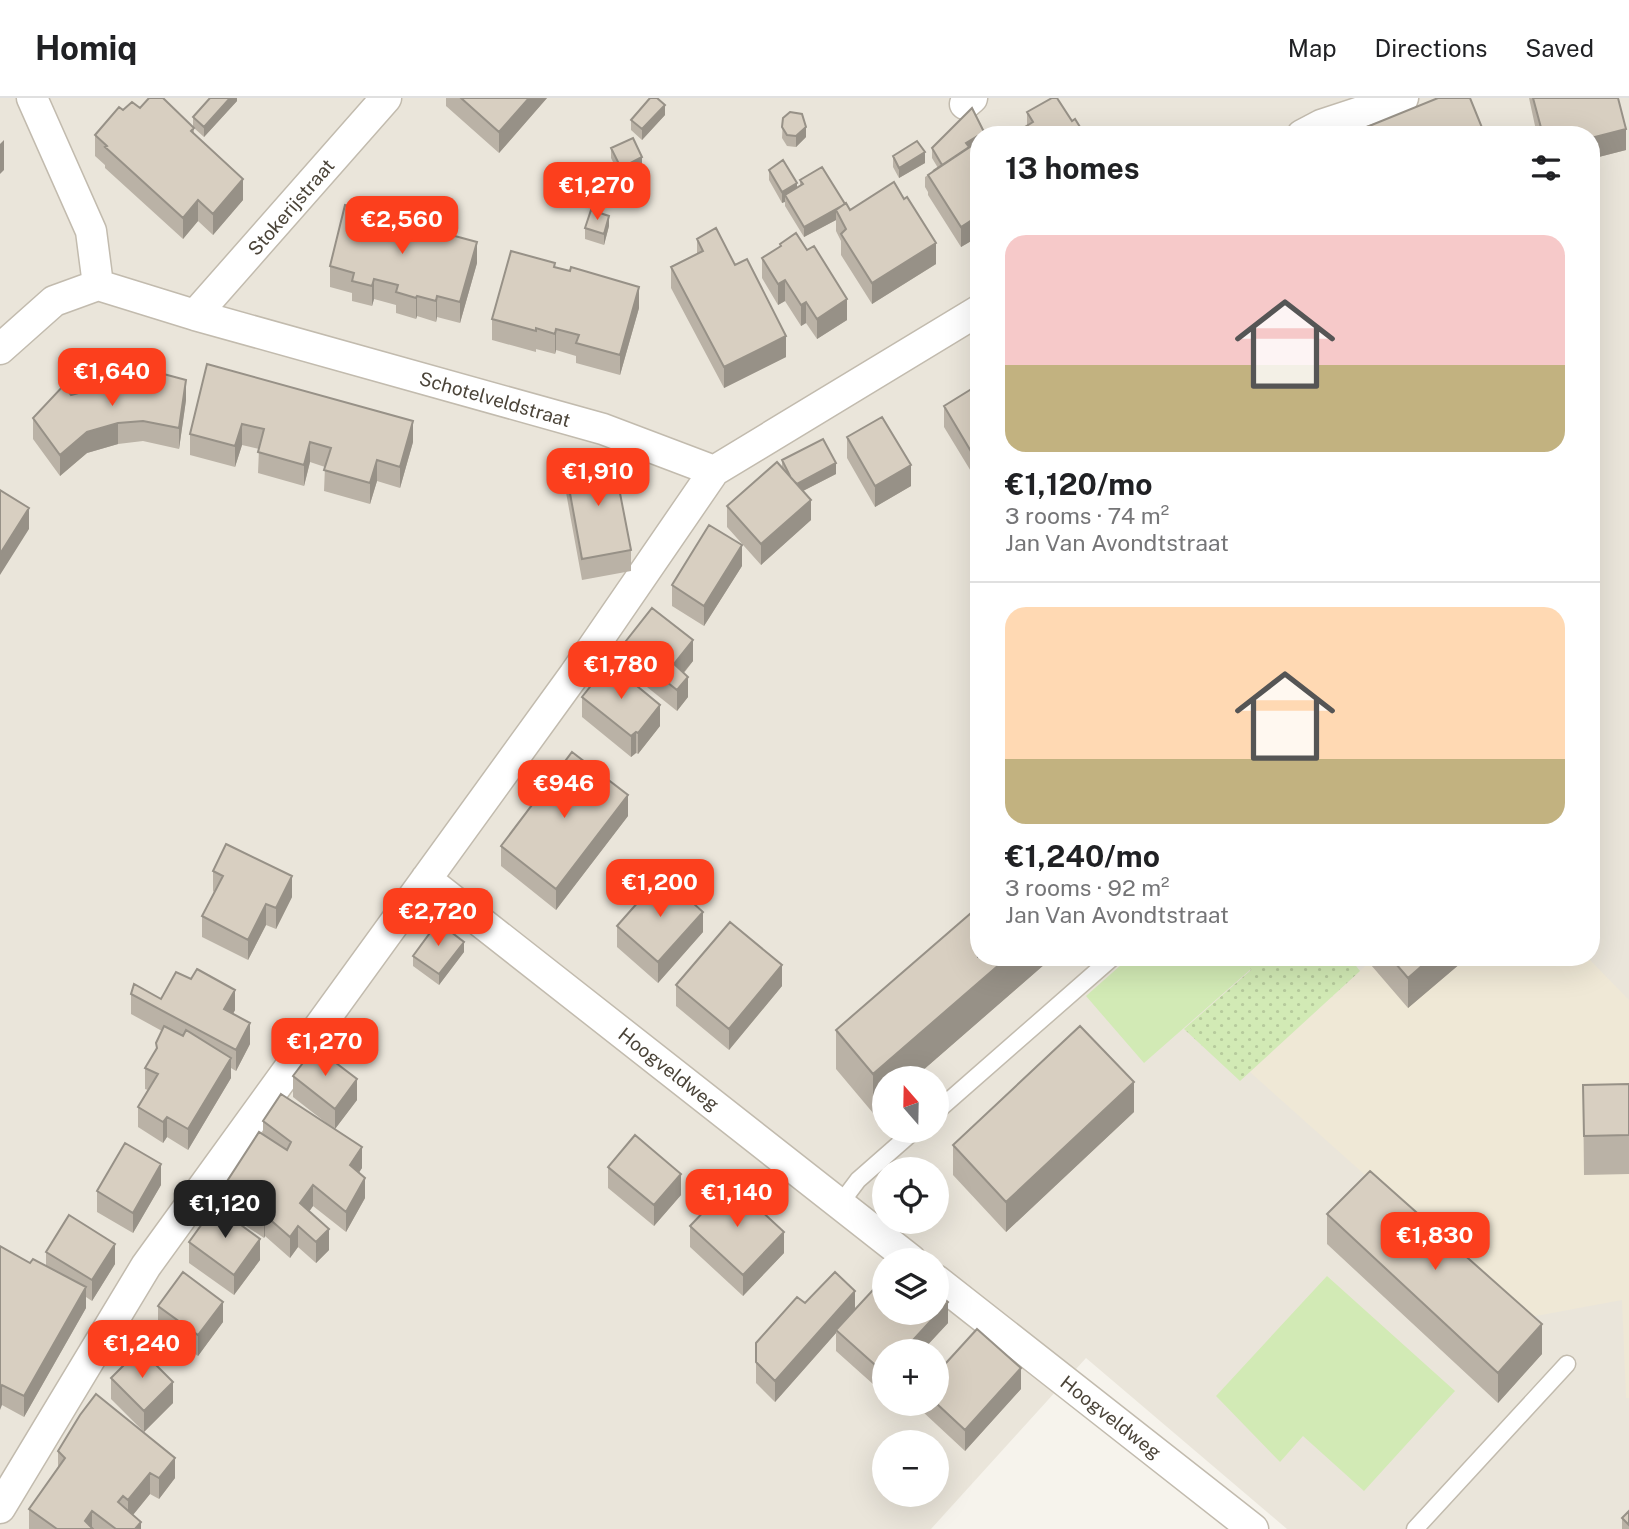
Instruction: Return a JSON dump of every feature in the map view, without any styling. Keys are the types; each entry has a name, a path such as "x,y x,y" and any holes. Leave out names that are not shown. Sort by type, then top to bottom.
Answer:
{"street":[{"path":"0,349 54,301 98,285 91,231 32,98"},
{"name":"Stokerijstraat","path":"195,315 386,98"},
{"path":"1319,126 1403,98"},
{"name":"Schotelveldstraat","path":"98,285 195,315 603,429 714,471"},
{"path":"0,1508 146,1266 574,675 714,471 970,316"},
{"name":"Hoogveldweg","path":"426,879 896,1248"},
{"name":"Hoogveldweg","path":"949,1290 1253,1529"}],"lane":[{"path":"949,1101 1103,966"},
{"path":"840,1204 858,1180 900,1143"},
{"path":"1415,1529 1567,1364"}],"shaded area":[{"path":"0,98 1629,98 1629,1529 1287,1529 1086,1358 931,1529 0,1529"},
{"path":"1365,966 1596,966 1629,1000 1629,1398 1626,1398 1622,1300 1525,1318 1250,1072"}],"green space":[{"path":"1120,966 1248,966 1251,969 1144,1063 1086,996"},
{"path":"1248,966 1356,966 1360,971 1240,1081 1184,1029 1251,970"},
{"path":"1327,1276 1455,1391 1364,1491 1303,1436 1280,1462 1216,1396"}],"building":[{"path":"149,98 163,98 194,128 191,131 243,179 213,214 198,200 183,218 95,135 119,107 123,110 132,102 140,108"},
{"path":"210,98 230,98 204,127 193,117"},
{"path":"461,98 529,98 499,132"},
{"path":"650,98 657,98 665,105 642,129 631,120"},
{"path":"1052,98 1057,98 1072,121 1075,119 1079,126 1027,126 1033,122 1027,112"},
{"path":"1438,98 1470,98 1481,126 1369,126"},
{"path":"1533,98 1618,98 1626,129 1600,136 1600,126 1541,126"},
{"path":"972,108 981,126 970,126 970,141 966,143 969,147 942,165 932,148"},
{"path":"790,112 802,114 806,127 796,136 787,135 782,127 783,118"},
{"path":"633,138 642,157 621,168 611,148"},
{"path":"917,141 925,152 899,168 893,156"},
{"path":"970,147 970,221 961,227 928,175"},
{"path":"783,160 797,183 782,192 769,170"},
{"path":"822,167 845,204 804,227 785,195 803,184 800,180"},
{"path":"894,182 904,199 907,197 936,243 872,283 841,234 846,229 836,210 846,203 850,210"},
{"path":"345,205 371,212 371,216 418,225 417,229 477,242 460,302 437,296 436,301 417,296 416,298 396,292 398,285 374,279 372,286 352,281 354,273 330,266"},
{"path":"591,210 609,216 604,234 585,228"},
{"path":"716,228 735,265 747,259 786,336 724,367 671,267 703,251 697,239"},
{"path":"796,233 807,250 814,246 847,299 817,319 806,302 801,305 785,280 778,284 762,258"},
{"path":"511,251 555,263 554,267 570,271 571,267 639,287 620,355 576,343 579,335 556,329 555,334 536,328 536,331 492,319"},
{"path":"207,364 413,421 400,467 377,460 370,483 324,470 331,448 310,442 304,465 258,452 264,429 242,424 235,446 190,434"},
{"path":"145,369 186,380 179,428 143,421 118,423 87,432 60,455 33,418 64,385 71,395 107,385 138,382"},
{"path":"970,390 970,450 944,406"},
{"path":"882,417 911,465 875,486 847,437"},
{"path":"823,439 836,463 797,484 782,460"},
{"path":"613,457 631,550 582,559 565,466"},
{"path":"777,462 811,500 761,544 727,506"},
{"path":"0,490 29,508 0,554"},
{"path":"709,525 742,545 704,606 672,585"},
{"path":"652,608 693,640 674,664 688,677 677,690 622,646"},
{"path":"609,663 660,705 638,733 631,736 582,697"},
{"path":"572,752 628,795 556,889 501,846"},
{"path":"226,844 292,876 276,908 266,904 248,940 202,916 223,876 213,871"},
{"path":"662,875 703,912 658,962 617,926"},
{"path":"970,914 970,966 998,966 882,1066 872,1066 872,1073 836,1030"},
{"path":"438,922 464,942 439,974 413,956"},
{"path":"730,922 782,965 729,1029 676,985"},
{"path":"1398,966 1422,966 1408,978"},
{"path":"197,969 235,990 224,1009 250,1023 236,1050 131,994 134,984 161,999 176,972 191,979"},
{"path":"164,1026 183,1036 186,1030 231,1058 188,1129 167,1117 163,1122 138,1107 158,1074 145,1068 157,1048 156,1043"},
{"path":"1080,1026 1134,1082 1006,1202 953,1145"},
{"path":"315,1047 357,1079 335,1109 293,1076"},
{"path":"1629,1084 1629,1135 1584,1136 1583,1085"},
{"path":"281,1094 362,1147 350,1165 365,1178 346,1212 313,1185 300,1203 329,1229 316,1242 298,1226 290,1237 265,1215 264,1217 222,1189 259,1132 287,1150 291,1142 263,1121"},
{"path":"635,1135 681,1174 654,1205 608,1167"},
{"path":"125,1143 161,1164 133,1213 97,1191"},
{"path":"1370,1171 1542,1324 1498,1373 1327,1214"},
{"path":"731,1183 784,1232 743,1275 690,1226"},
{"path":"215,1206 260,1239 234,1275 189,1242"},
{"path":"69,1215 115,1244 92,1280 46,1252"},
{"path":"0,1246 30,1263 33,1259 86,1287 24,1396 2,1385 0,1389"},
{"path":"183,1272 223,1302 198,1335 158,1306"},
{"path":"835,1272 855,1291 775,1381 756,1362 756,1343 797,1297 805,1303"},
{"path":"872,1291 872,1325 927,1325 914,1339 872,1339 872,1362 836,1330"},
{"path":"977,1329 1021,1368 965,1430 949,1415 949,1360"},
{"path":"140,1349 173,1382 144,1411 111,1378"},
{"path":"96,1394 175,1458 159,1478 150,1473 128,1500 123,1496 118,1502 141,1522 135,1529 116,1529 92,1511 85,1521 93,1529 57,1529 29,1509 65,1458 58,1451"},
{"path":"1629,1511 1629,1525 1622,1518"}]}
